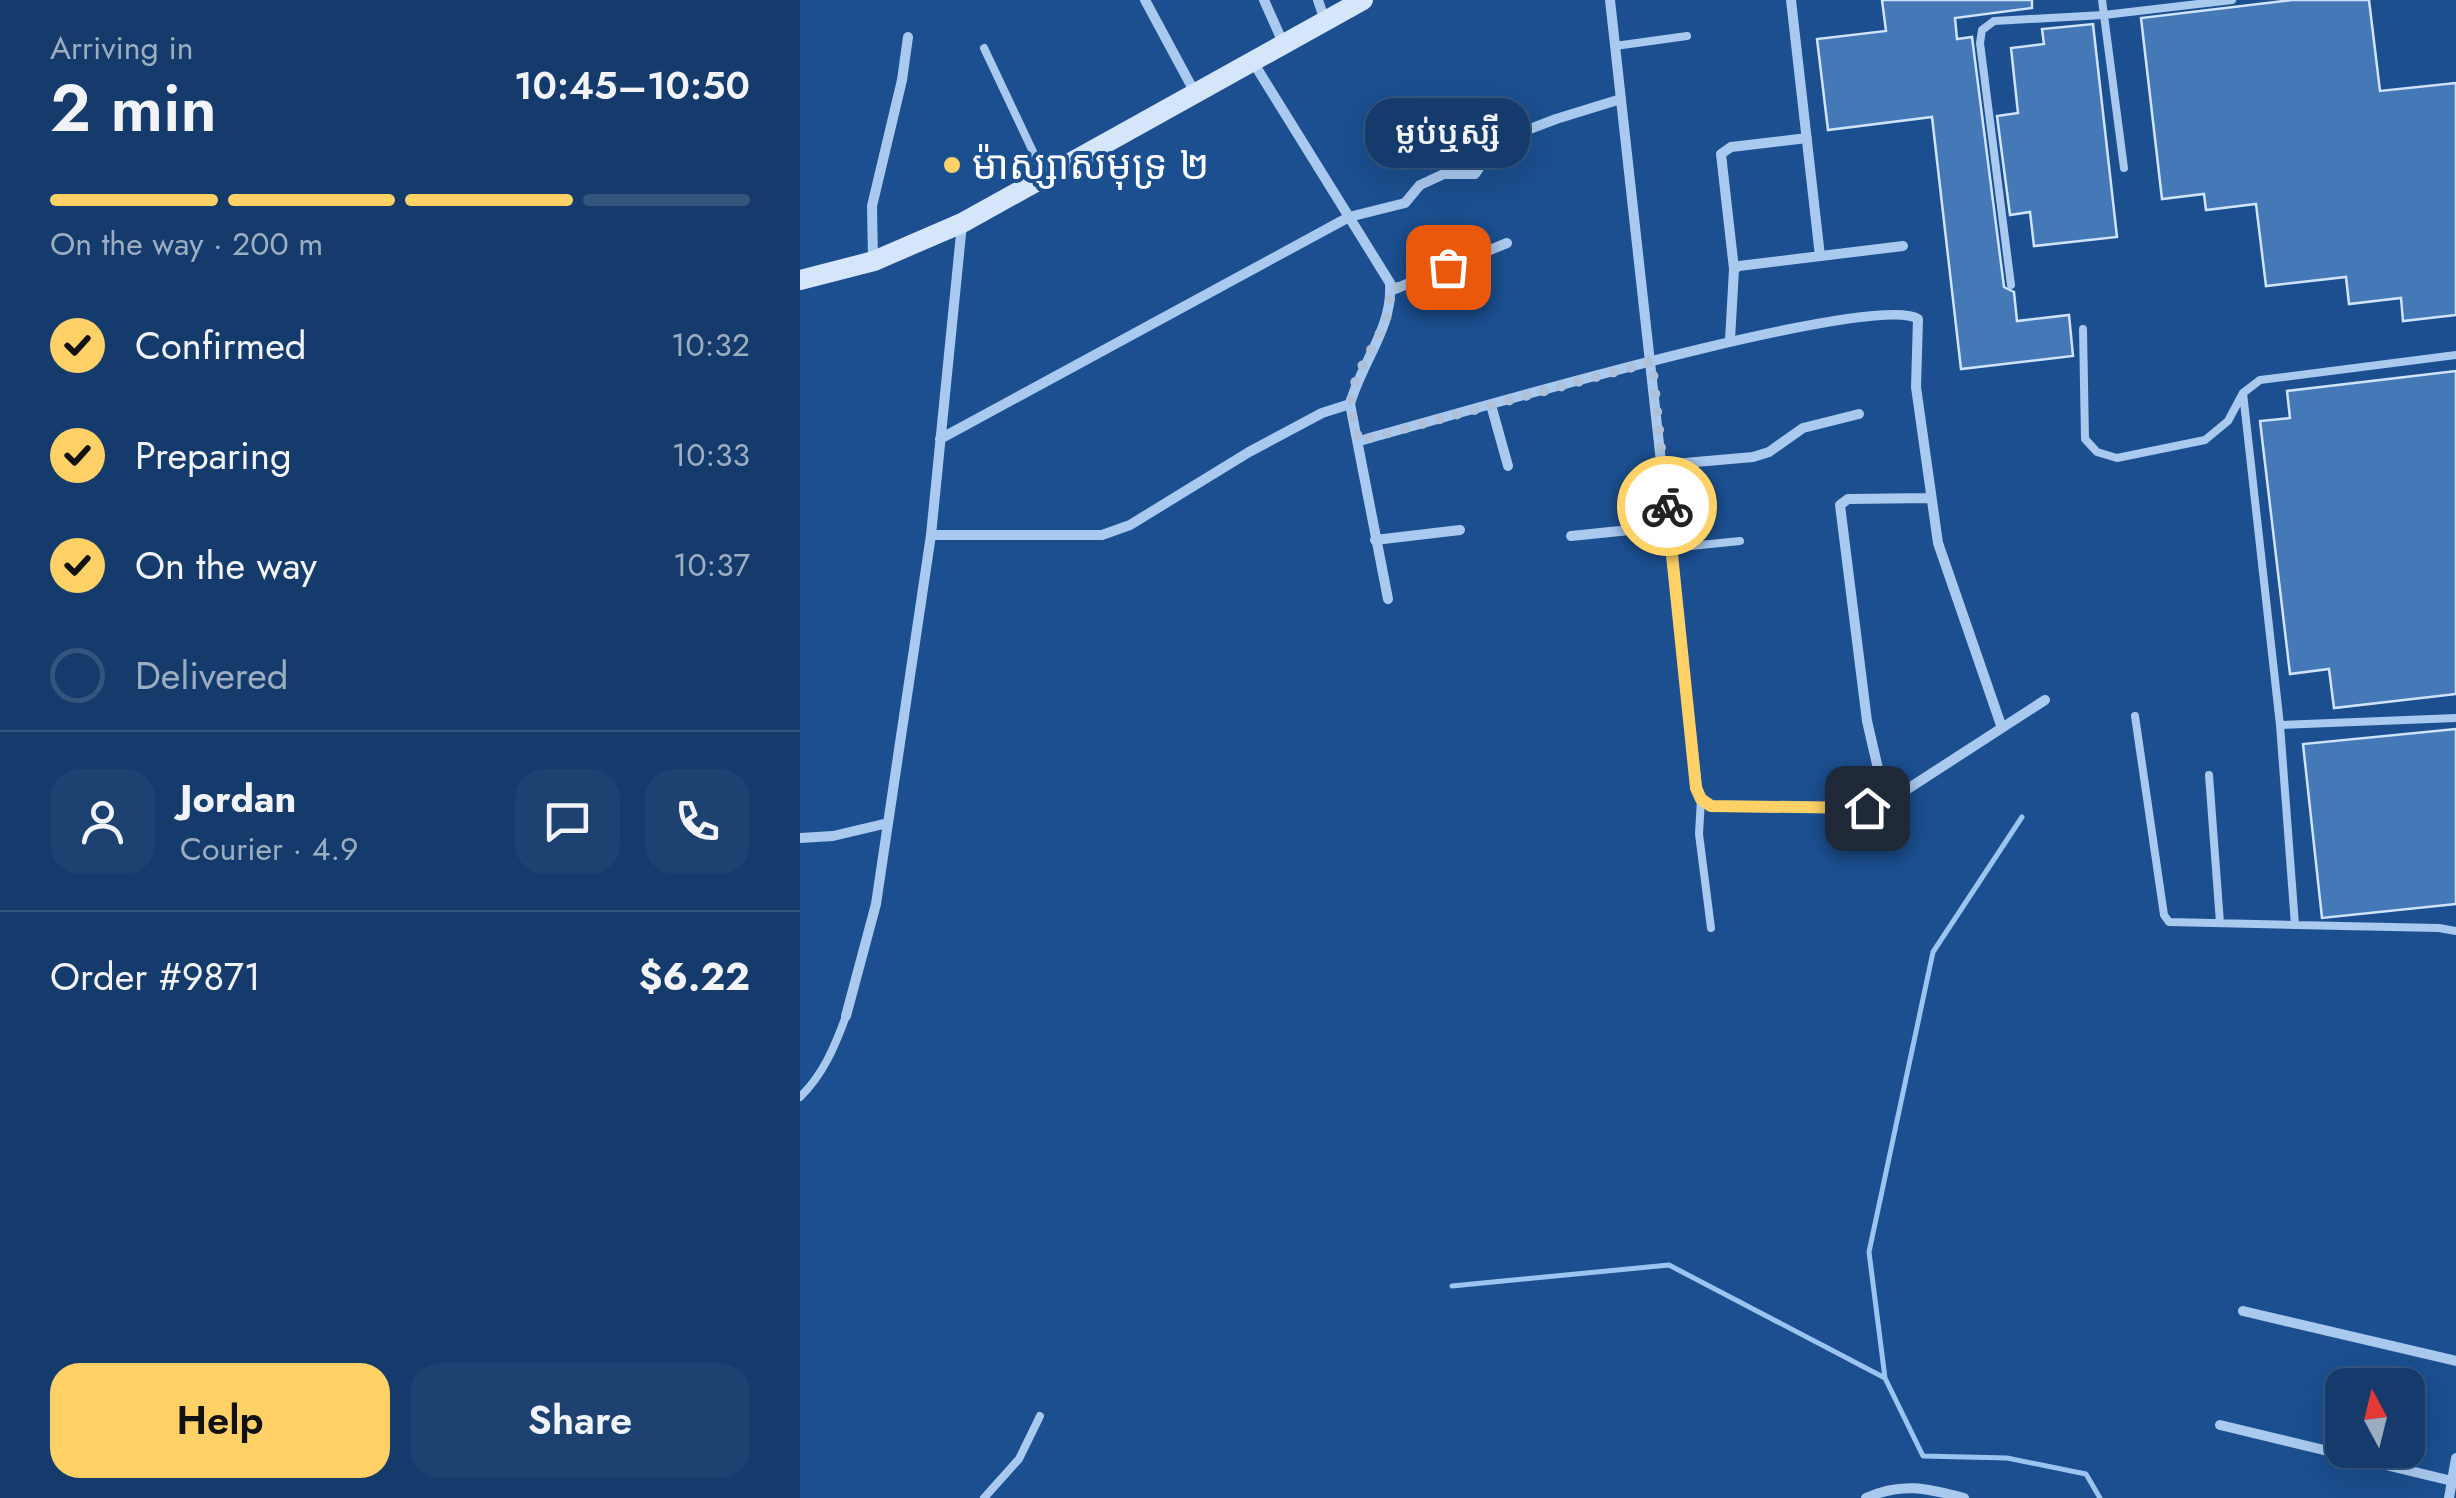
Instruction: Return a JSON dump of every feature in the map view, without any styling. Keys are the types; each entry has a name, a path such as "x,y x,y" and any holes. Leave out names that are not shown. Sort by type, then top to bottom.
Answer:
{"main road":[{"path":"800,280 874,260 962,222 1363,0"}],"street":[{"path":"1145,0 1194,91"},
{"path":"1264,0 1284,45"},
{"path":"1318,0 1325,21"},
{"path":"1610,0 1696,788 1701,799 1711,806 1867,808 1886,803 2045,700"},
{"path":"1791,0 1820,256"},
{"path":"874,260 872,206 908,38"},
{"path":"1252,61 1390,283 1388,320 1360,373 1350,404 1388,599"},
{"path":"940,439 1349,217 1405,203 1420,184 1444,174 1475,174 1496,142 1621,99"},
{"path":"1730,340 1734,270 1721,154 1724,150 1807,138"},
{"path":"846,1016 876,904 931,534 962,222"},
{"path":"1390,290 1507,243"},
{"path":"1734,270 1739,266 1903,246"},
{"path":"1359,441 1730,340 1866,315 1910,314 1918,319 1916,387 1938,544 2002,728"},
{"path":"931,534 1102,536 1130,525 1322,413 1350,404"},
{"path":"1491,406 1508,466"},
{"path":"1662,465 1754,456 1769,452 1803,428 1859,414"},
{"path":"1886,803 1867,721 1840,505 1848,500 1931,498"},
{"path":"1571,536 1669,526"},
{"path":"1375,540 1460,530"},
{"path":"800,838 833,836 888,823"},
{"path":"2242,1310 2456,1362"},
{"path":"2220,1425 2452,1482"},
{"path":"2449,1498 2456,1458"},
{"path":"1866,1498 1904,1486 1964,1498"}],"lane":[{"path":"2102,0 2124,168"},
{"path":"2011,285 1980,44 1982,30 1994,21 2232,0"},
{"path":"1615,46 1687,36"},
{"path":"984,48 1044,176"},
{"path":"2084,330 2085,439 2096,452 2117,458 2205,440 2228,421 2243,393 2260,380 2456,355"},
{"path":"2243,393 2280,725 2295,925"},
{"path":"1671,548 1740,541"},
{"path":"2135,716 2164,915 2169,922 2456,931"},
{"path":"2280,725 2456,718"},
{"path":"2209,775 2220,922"},
{"path":"1701,799 1699,834 1710,928"},
{"path":"800,1098 835,1047 846,1016"},
{"path":"984,1498 1019,1459 1040,1416"}],"building":[{"path":"1882,0 2032,0 2032,8 1955,18 1957,39 1972,37 2004,287 2014,292 2017,321 2069,315 2073,356 1961,369 1932,117 1828,130 1817,39 1886,31"},
{"path":"2292,0 2369,0 2380,91 2456,83 2456,315 2403,321 2401,298 2349,304 2346,277 2266,286 2256,204 2206,210 2204,194 2162,199 2141,18"},
{"path":"2093,24 2117,237 2034,246 2030,212 2010,215 1997,116 2018,113 2011,48 2044,44 2042,29"},
{"path":"2456,371 2456,694 2334,708 2329,669 2290,674 2260,421 2290,418 2287,391"},
{"path":"2456,729 2456,904 2322,918 2303,744"}],"waterway":[{"path":"2022,817 1933,952 1869,1252 1885,1378 1923,1456 2007,1458 2086,1474 2100,1498"},
{"path":"1452,1286 1669,1265 1885,1378"}],"way so far":[{"path":"1448,267 1390,290 1388,320 1360,373 1350,404 1359,441 1652,362 1667,506"}],"place":[{"name":"ម៉ាស្សាសមុទ្រ ២","path":"952,165"},
{"name":"ម្លប់ឬស្សី","path":"1448,267"}],"route":[{"path":"1667,506 1696,788 1701,799 1711,806 1867,808"}]}
